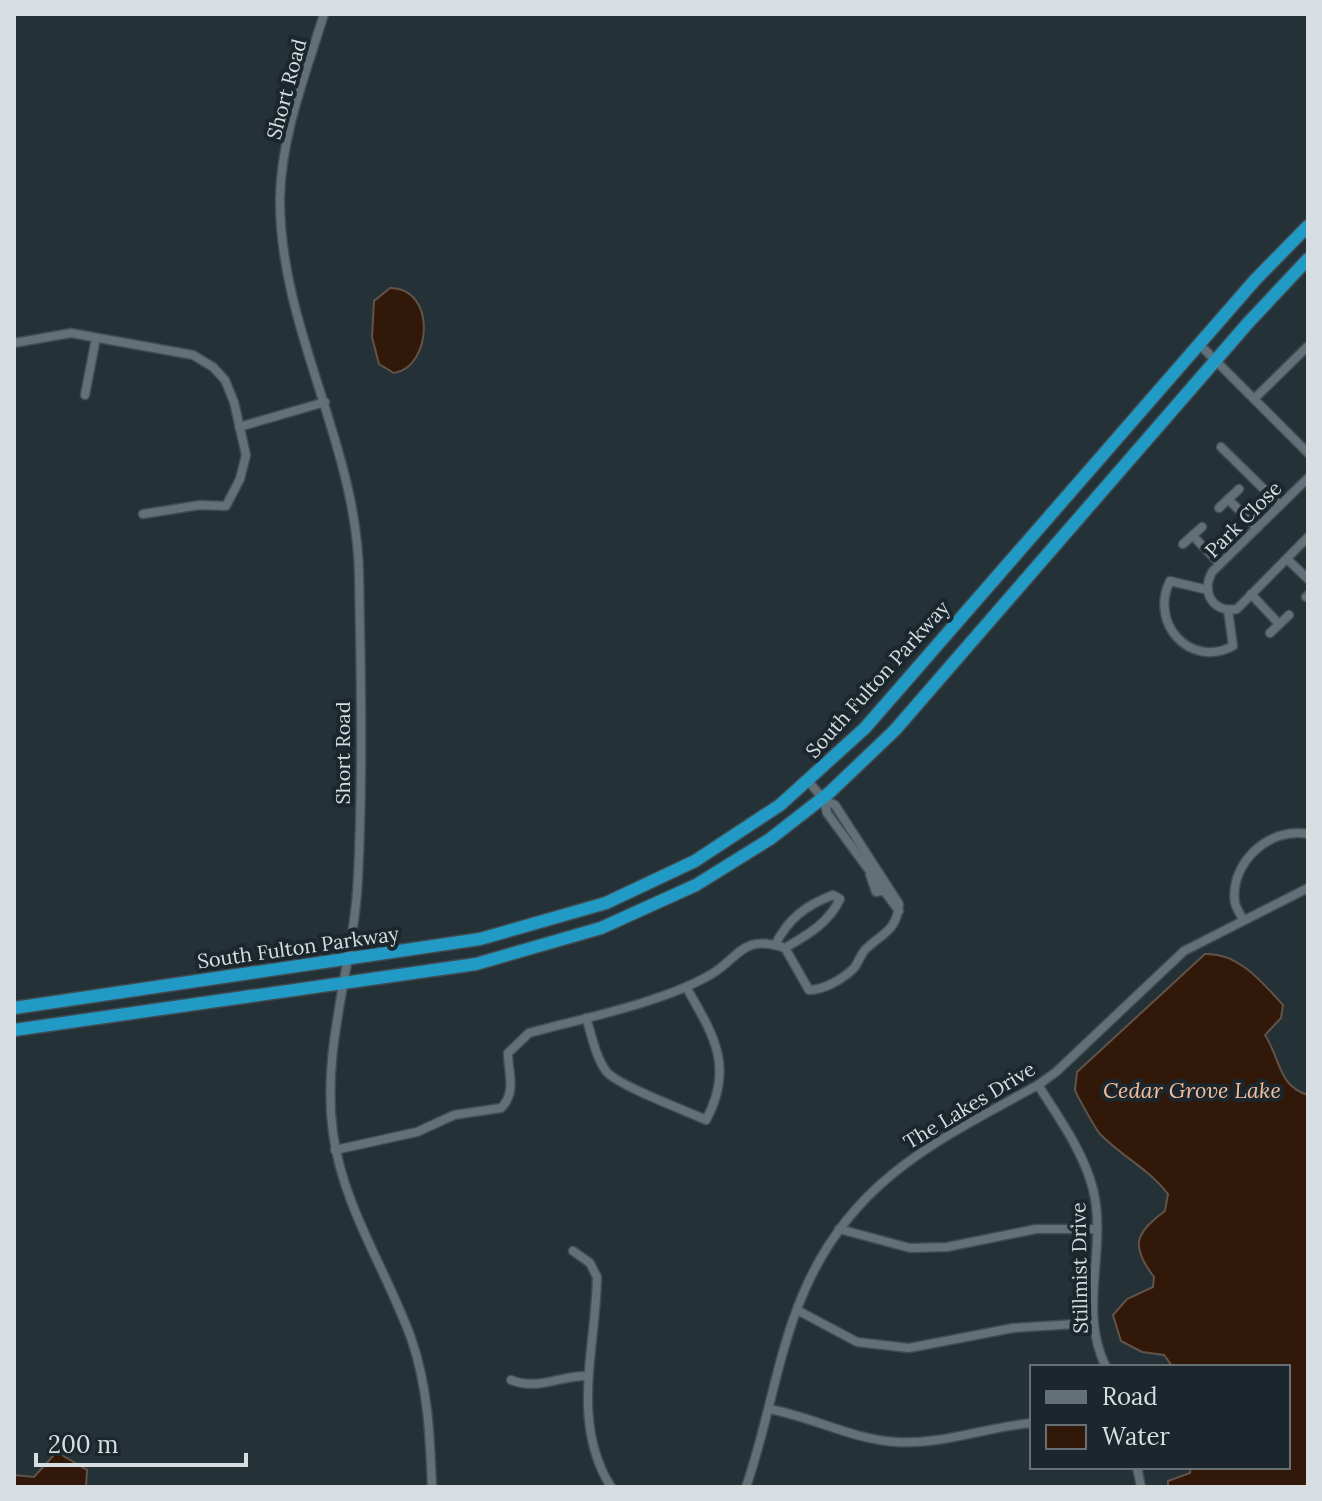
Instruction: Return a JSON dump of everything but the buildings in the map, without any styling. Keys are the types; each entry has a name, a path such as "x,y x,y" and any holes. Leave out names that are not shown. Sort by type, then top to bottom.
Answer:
{"highway":[{"name":"South Fulton Parkway","path":"14,1008 346,960 513,932 606,903 695,861 809,782 865,728 1255,280 1308,226"},
{"name":"South Fulton Parkway","path":"14,1030 476,964 601,928 696,885 770,839 823,799 895,730 1248,323 1308,259"}],"street":[{"name":"Short Road","path":"324,14 286,153 280,201 292,291 353,502 359,574 358,881 330,1062 335,1150 356,1217 410,1335 420,1368 428,1413 432,1487"},
{"path":"14,343 71,333 193,355 213,367 225,380 246,455 240,479 226,506 200,505 143,514"},
{"path":"85,395 96,338"},
{"path":"1200,345 1308,453"},
{"path":"1254,399 1308,346"},
{"path":"239,427 325,402"},
{"path":"1221,447 1280,505"},
{"name":"Park Close","path":"1228,610 1215,605 1207,581 1220,564 1308,478"},
{"path":"1219,508 1239,489"},
{"path":"1228,499 1257,528"},
{"path":"1183,544 1202,527"},
{"path":"1193,536 1220,564"},
{"path":"1208,590 1170,581 1164,593 1165,621 1175,637 1189,649 1223,651 1233,646 1228,610 1237,609 1308,537"},
{"path":"1287,559 1308,579"},
{"path":"1251,594 1279,624"},
{"path":"1270,633 1289,615"},
{"path":"809,782 823,799 835,805 870,873 871,887 876,892 887,890"},
{"path":"1243,920 1235,903 1240,871 1255,849 1275,836 1308,834"},
{"path":"335,1150 417,1132 454,1115 501,1108 510,1098 512,1087 508,1053 519,1039 686,987 711,975 736,950 775,945 785,948 809,990 820,990 854,969 866,948 888,935 899,911 899,904 859,850"},
{"name":"The Lakes Drive","path":"749,1486 797,1310 818,1263 839,1229 884,1179 918,1151 1038,1085 1184,951 1308,888"},
{"path":"775,945 793,917 814,902 833,895 840,899 833,913 812,933 785,948"},
{"path":"586,1018 607,1072 622,1085 642,1090 706,1120 720,1087 721,1063 714,1038 686,987"},
{"name":"Stillmist Drive","path":"1038,1085 1082,1159 1093,1191 1097,1229 1092,1323 1105,1365"},
{"path":"839,1229 910,1248 947,1247 1036,1229 1097,1229"},
{"path":"573,1251 590,1263 597,1277 588,1376 589,1431 602,1474 611,1487"},
{"path":"797,1310 857,1342 909,1348 1013,1328 1092,1323"},
{"path":"511,1380 525,1386 571,1375 588,1376"},
{"path":"769,1409 837,1431 896,1442 932,1441 1030,1423"}],"water":[{"path":"390,288 405,291 416,300 424,328 416,357 407,368 394,373 379,364 372,337 374,301"},
{"name":"Cedar Grove Lake","path":"1205,954 1239,963 1283,1005 1281,1018 1265,1035 1285,1079 1298,1091 1308,1095 1308,1487 1168,1487 1168,1481 1190,1473 1191,1469 1290,1469 1290,1365 1172,1365 1164,1355 1142,1352 1121,1341 1113,1315 1127,1299 1153,1287 1154,1277 1141,1257 1139,1241 1147,1226 1165,1211 1168,1194 1100,1134 1075,1090 1077,1072"},
{"path":"60,1454 87,1470 86,1487 14,1487 14,1475 34,1477 54,1455"}]}
